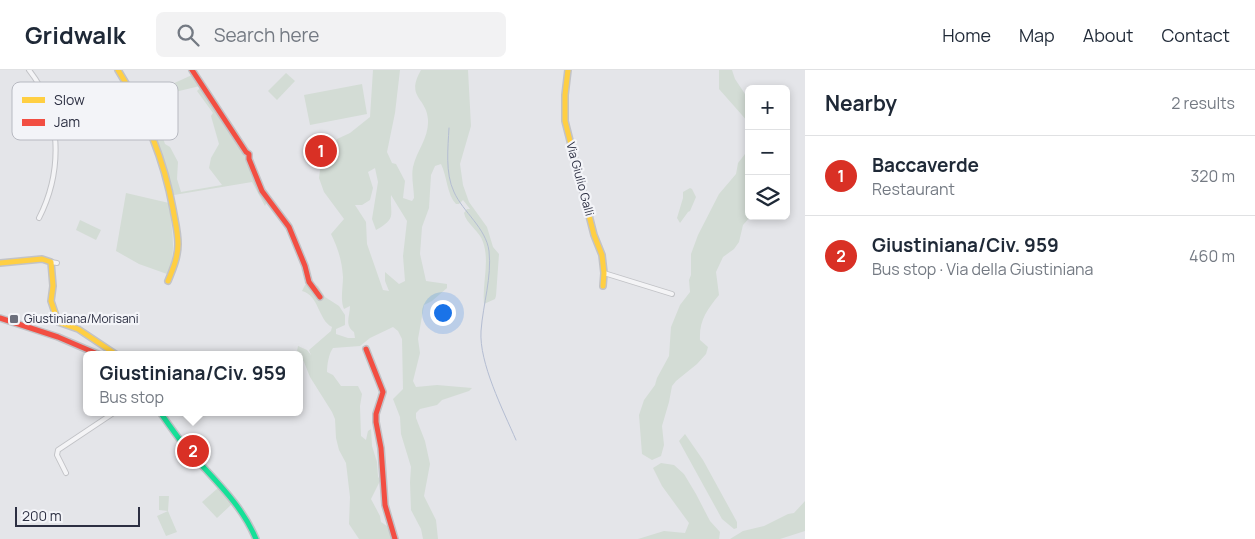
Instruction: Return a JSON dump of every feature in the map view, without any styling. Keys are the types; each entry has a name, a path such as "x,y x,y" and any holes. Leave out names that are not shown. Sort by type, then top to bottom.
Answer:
{"street":[{"path":"29,70 38,82"},
{"path":"118,70 126,82"},
{"path":"192,70 249,154 262,191 289,227 305,266 309,282 320,296"},
{"name":"Via Giulio Galli","path":"568,70 565,94 566,124 594,235 602,255 603,286"},
{"path":"39,218 53,182 56,159 55,140"},
{"path":"155,140 172,200 178,242 175,262 168,281"},
{"path":"0,262 42,259 54,263 54,286 51,301 58,322 78,329 111,351"},
{"path":"604,273 672,294"},
{"path":"0,318 63,339 91,351"},
{"path":"366,349 383,392 376,420 381,450 385,510 395,539"},
{"path":"66,473 57,455 58,450 109,416"},
{"path":"163,416 188,450 238,506 249,523 256,539"}],"shaded area":[{"path":"373,70 400,70 395,113 387,152 392,163 396,164 405,181 403,198 412,201 414,198 413,167 428,126 427,112 416,92 417,79 421,70 468,70 471,126 460,164 463,185 469,202 487,227 493,247 499,254 496,296 495,299 484,304 486,257 483,242 465,217 464,213 467,209 470,209 463,200 456,204 451,196 441,164 435,166 431,175 429,208 422,227 420,254 426,281 447,284 447,288 432,301 424,305 418,339 420,353 413,381 416,387 437,385 472,388 469,391 442,400 437,405 420,409 416,413 430,464 424,496 436,520 438,539 423,539 421,529 411,510 411,467 401,434 400,417 393,399 403,389 402,339 398,331 393,327 370,338 360,346 333,348 328,359 327,372 333,375 341,386 358,386 362,394 360,406 361,436 366,440 368,431 371,429 372,446 380,481 371,499 381,522 387,526 392,539 359,539 349,524 350,497 346,463 339,450 336,438 335,419 310,377 303,360 303,351 297,351 298,346 307,350 311,355 309,350 331,331 332,327 327,324 312,297 302,291 308,283 318,286 325,297 339,306 345,315 345,325 336,329 336,334 355,338 354,332 348,323 350,306 344,309 343,305 342,266 331,234 344,219 324,192 319,178 321,162 331,151 337,139 350,133 370,117","holes":["375,168 378,182 372,219 376,230 390,219 391,195 407,221 403,256 405,281 399,284 385,272 385,281 389,291 383,290 367,244 366,222 355,205 362,205 370,200 373,188 368,172"]},
{"path":"719,70 732,70 735,79 745,94 745,118 719,89"},
{"path":"286,73 295,81 277,100 268,91"},
{"path":"192,75 200,86 178,91 177,82"},
{"path":"362,84 367,114 310,125 304,95"},
{"path":"201,87 234,136 267,202 265,206 252,182 174,195 157,140 164,140 178,162 177,179 181,192 222,185 209,168 211,158 219,144 211,116 213,113 197,91"},
{"path":"745,154 745,220 747,220 743,225 739,242 734,249 723,257 716,272 719,295 702,321 700,333 700,340 708,347 706,354 672,386 662,426 664,445 661,456 652,460 642,454 639,415 644,400 655,385 669,356 671,327 680,305 690,292 691,254 698,235 719,194 736,174 738,163"},
{"path":"690,188 696,197 690,211 680,223 677,218 683,192"},
{"path":"126,193 169,203 173,248 167,274 139,264 116,251"},
{"path":"80,220 101,230 96,240 76,230"},
{"path":"685,434 703,460 737,522 737,528 734,529 722,519 679,441"},
{"path":"661,463 674,465 684,474 710,521 720,532 719,539 638,539 664,531 685,533 689,523 662,486 653,468"},
{"path":"218,488 232,504 217,518 202,502"},
{"path":"159,496 169,496 168,511 159,510"},
{"path":"805,501 805,531 780,539 730,539 743,531 764,526 794,513"},
{"path":"168,511 177,532 166,536 157,516"}],"waterway":[{"path":"449,128 448,160 451,185 458,199 484,235 489,251 490,261 481,344 493,386 516,440"}],"traffic: fast":[{"path":"163,416 188,450 217,481 243,514 256,539"}],"traffic: slow":[{"path":"118,70 126,82"},
{"path":"568,70 565,95 565,121 594,235 602,255 603,286"},
{"path":"153,140 169,190 178,235 178,249 168,281"},
{"path":"0,263 42,259 51,262 53,286 51,301 58,322 78,329 111,351"}],"traffic: jam":[{"path":"192,70 249,154 249,159 262,191 289,227 305,266 309,282 320,297"},
{"path":"0,318 58,337 91,351"},
{"path":"366,349 383,392 376,414 376,422 381,448 385,505 395,539"}],"place":[{"name":"Baccaverde","path":"321,151"},
{"name":"Giustiniana/Morisani","path":"14,319"},
{"name":"Giustiniana/Civ. 959","path":"193,451"}]}
